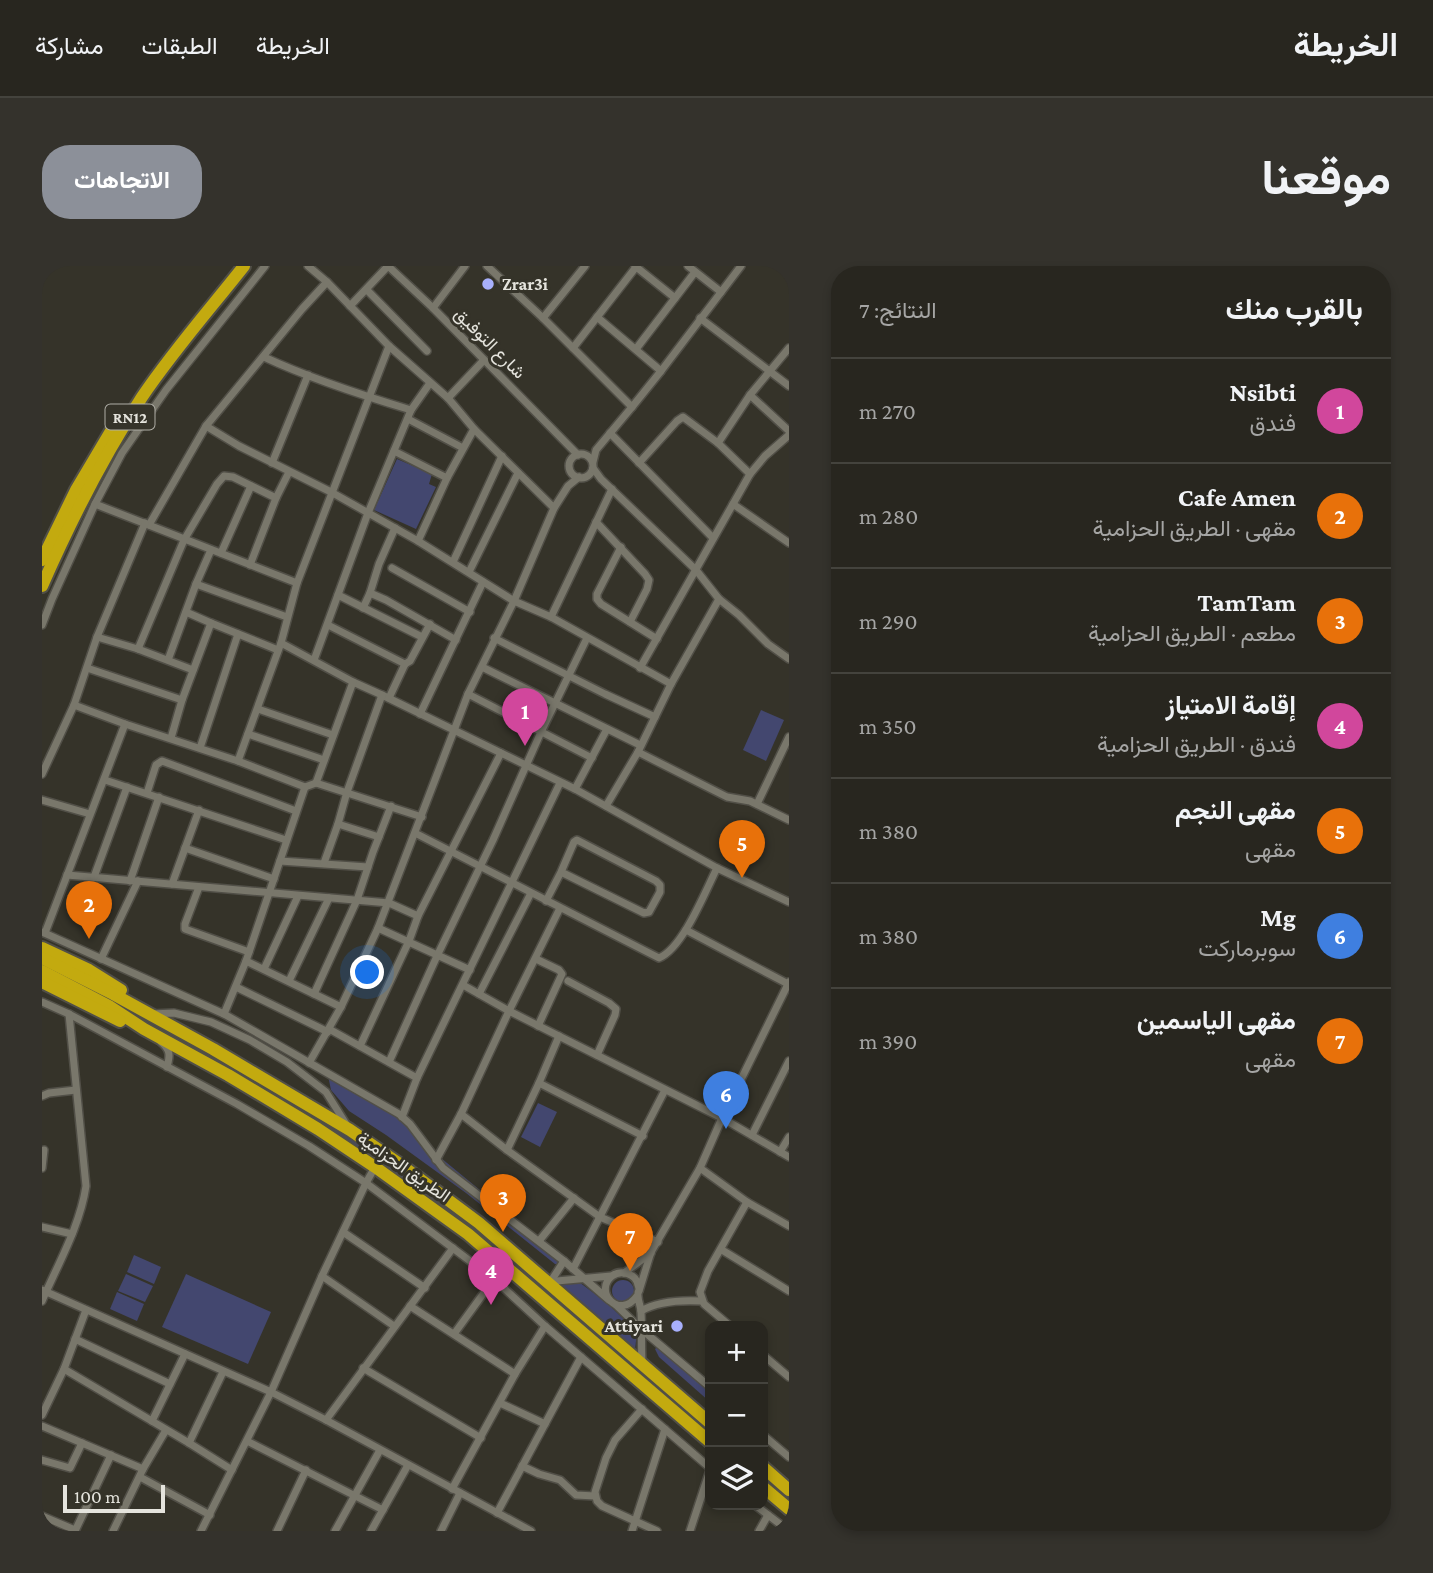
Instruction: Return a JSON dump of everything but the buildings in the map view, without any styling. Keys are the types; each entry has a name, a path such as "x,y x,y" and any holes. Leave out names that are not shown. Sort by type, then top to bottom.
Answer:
{"highway":[{"name":"RN12","path":"42,560 91,463 136,391 235,266"},
{"name":"RN12","path":"42,586 90,485 137,405 183,341 244,266"},
{"path":"42,948 89,970 129,994 151,1014"},
{"name":"الطريق الحزامية","path":"42,958 144,1029 318,1129 468,1234 705,1438"},
{"name":"الطريق الحزامية","path":"42,971 62,974 151,1014 351,1130 479,1223 641,1359 705,1418"},
{"path":"42,982 111,1017 144,1029"},
{"path":"768,1471 789,1490"},
{"path":"768,1491 789,1509"}],"street":[{"path":"42,625 95,504 122,453 148,415 265,266"},
{"path":"308,266 327,282 388,346 448,398 474,429 554,509"},
{"path":"351,306 388,266"},
{"name":"شارع التوفيق","path":"388,266 581,455"},
{"path":"433,308 465,266"},
{"path":"487,266 632,407"},
{"path":"543,318 585,266"},
{"path":"568,486 590,474 596,450 661,371 741,266"},
{"path":"573,348 636,267 675,298"},
{"path":"635,349 675,298 692,269 721,292"},
{"path":"42,774 74,705 97,636 147,524 206,426 327,282"},
{"path":"368,290 427,351"},
{"path":"597,317 661,371"},
{"path":"700,318 789,386"},
{"path":"238,761 279,647 297,583 388,346"},
{"path":"718,443 750,396 789,348"},
{"path":"264,357 368,397 411,410"},
{"path":"448,398 484,360"},
{"path":"272,463 308,375"},
{"path":"314,660 368,513 411,410 430,383"},
{"path":"640,668 750,474 789,433 750,396"},
{"path":"639,463 681,417 718,443 750,474"},
{"path":"408,419 463,448"},
{"path":"206,426 418,541 514,601 551,617 671,684"},
{"path":"418,541 447,478 474,429"},
{"path":"610,433 713,538"},
{"path":"567,443 570,467 574,475 601,479"},
{"path":"309,1063 341,1007 389,903 468,694 514,601 554,509 568,486 573,458 596,450"},
{"path":"394,451 447,478"},
{"path":"581,455 589,457 601,479 696,570 719,599 768,644 789,659"},
{"path":"453,562 502,456"},
{"path":"250,565 289,472"},
{"path":"469,572 518,473"},
{"path":"138,649 184,540 224,476 233,477 276,498"},
{"path":"220,553 251,486"},
{"path":"551,617 612,489"},
{"path":"95,504 297,583"},
{"path":"733,504 789,543"},
{"path":"596,522 645,574 649,582 631,622"},
{"path":"363,608 395,528"},
{"path":"621,547 597,599 657,639"},
{"path":"169,660 211,550"},
{"path":"392,568 470,612"},
{"path":"420,714 483,582"},
{"path":"196,584 287,617"},
{"path":"370,593 456,639"},
{"path":"338,595 422,637"},
{"path":"606,807 719,599"},
{"path":"186,612 238,634 314,660 353,682 575,789 717,868 789,902"},
{"path":"171,738 211,623"},
{"path":"324,863 347,792 386,696 405,664 410,662 430,624"},
{"path":"328,625 405,664"},
{"path":"200,748 238,634"},
{"path":"97,636 193,670"},
{"path":"494,638 655,717"},
{"path":"389,1062 587,638"},
{"path":"482,667 607,729 727,797 757,804 789,820"},
{"path":"87,668 182,700"},
{"path":"316,783 353,682"},
{"path":"468,694 592,758"},
{"path":"74,705 238,761 304,787 316,783 422,817"},
{"path":"258,709 333,736"},
{"path":"125,724 43,932 225,1014 402,1117 443,1168 564,1261 706,1384"},
{"path":"575,789 607,729"},
{"path":"248,734 324,760"},
{"path":"757,804 789,737"},
{"path":"360,1046 418,916 501,753"},
{"path":"147,793 156,765 162,761 296,811"},
{"path":"104,780 286,840"},
{"path":"402,1117 417,1078 560,783"},
{"path":"94,877 127,787"},
{"path":"225,1014 246,961 304,787"},
{"path":"101,959 134,881 159,797"},
{"path":"42,800 90,814"},
{"path":"314,994 358,900 391,806"},
{"path":"172,884 199,810"},
{"path":"338,824 379,837"},
{"path":"415,833 659,958 672,951 686,930 717,868"},
{"path":"546,901 577,840 656,881 660,888 649,912 644,913 561,872"},
{"path":"185,848 274,879"},
{"path":"280,861 368,867"},
{"path":"67,875 389,903 418,916"},
{"path":"199,887 185,929 249,952"},
{"path":"479,994 531,893"},
{"path":"264,969 298,896"},
{"path":"289,981 329,898"},
{"path":"436,1160 561,908"},
{"path":"378,928 470,970"},
{"path":"624,1273 651,1252 658,1242 700,1168 789,983 686,930"},
{"path":"536,959 562,974 538,1026"},
{"path":"246,961 341,1007"},
{"path":"568,981 615,1009 615,1015 597,1055"},
{"path":"463,985 538,1026 722,1118 789,1157"},
{"path":"236,987 360,1046 417,1078"},
{"path":"42,1002 237,1104 366,1183 494,1279 705,1465"},
{"path":"151,1014 174,1013 211,1022 260,1045 287,1062 326,1093 351,1130"},
{"path":"42,1301 44,1291 72,1234 86,1186 69,1014"},
{"path":"144,1029 165,1045 170,1057 167,1067"},
{"path":"507,1150 559,1036"},
{"path":"752,1135 789,1061"},
{"path":"539,1083 643,1136"},
{"path":"42,1096 76,1090"},
{"path":"573,1269 666,1090"},
{"path":"461,1114 600,1217 658,1242"},
{"path":"780,1152 789,1138"},
{"path":"42,1168 44,1150"},
{"path":"201,1531 271,1392 322,1276 375,1167"},
{"path":"700,1168 747,1202 789,1226"},
{"path":"539,1241 574,1198"},
{"path":"724,1321 702,1301 700,1292 708,1271 747,1202"},
{"path":"42,1227 72,1234"},
{"path":"343,1232 425,1288"},
{"path":"326,1420 453,1248"},
{"path":"722,1250 789,1291"},
{"path":"611,1276 605,1288 606,1295 612,1302 621,1306 634,1302 651,1252"},
{"path":"548,1281 564,1261"},
{"path":"548,1281 611,1276 617,1273 624,1273 635,1279 641,1311 641,1359"},
{"path":"322,1276 394,1326"},
{"path":"454,1334 494,1279"},
{"path":"44,1291 271,1392 531,1531"},
{"path":"641,1311 651,1305 702,1301"},
{"path":"411,1306 515,1374"},
{"path":"42,1415 64,1369 86,1310"},
{"path":"452,1489 515,1374 545,1326"},
{"path":"75,1339 170,1384"},
{"path":"641,1359 653,1340"},
{"path":"152,1421 185,1354"},
{"path":"497,1513 581,1357"},
{"path":"768,1358 789,1377"},
{"path":"363,1368 481,1438"},
{"path":"64,1369 232,1470"},
{"path":"189,1443 223,1371"},
{"path":"500,1403 545,1424"},
{"path":"642,1409 610,1449 595,1496 602,1506 657,1531"},
{"path":"42,1426 111,1455 210,1515"},
{"path":"113,1531 141,1473 166,1430"},
{"path":"632,1531 665,1430"},
{"path":"768,1439 789,1457"},
{"path":"247,1441 383,1510"},
{"path":"42,1460 69,1468 82,1443"},
{"path":"335,1531 380,1450"},
{"path":"42,1516 75,1531 111,1455"},
{"path":"371,1531 408,1465"},
{"path":"522,1466 560,1480 576,1495 595,1496"},
{"path":"278,1531 306,1470"},
{"path":"691,1531 705,1485"},
{"path":"441,1531 460,1493"},
{"path":"761,1510 789,1531"},
{"path":"760,1531 768,1516"}],"shaded area":[{"path":"397,459 432,474 429,484 436,487 416,529 374,510"},
{"path":"761,710 784,720 766,761 743,750"},
{"path":"171,1033 360,1142 475,1226 705,1423 705,1431 471,1230 323,1125"},
{"path":"327,1071 402,1115 441,1158 566,1261 562,1265 555,1264 466,1193 349,1111 331,1090"},
{"path":"538,1103 557,1112 540,1147 521,1137"},
{"path":"134,1255 161,1267 154,1284 127,1272"},
{"path":"126,1274 153,1286 145,1302 118,1291"},
{"path":"186,1274 271,1312 248,1364 162,1327"},
{"path":"623,1280 631,1283 634,1291 631,1299 623,1302 615,1299 612,1291 615,1283"},
{"path":"579,1282 607,1303 637,1332 635,1350 559,1285"},
{"path":"117,1292 144,1304 137,1321 110,1309"},
{"path":"663,1342 705,1379 705,1398 659,1357 655,1349"}],"place":[{"name":"Zrar3i","path":"488,284"},
{"name":"Nsibti","path":"525,746"},
{"name":"مقهى النجم","path":"742,878"},
{"name":"Cafe Amen","path":"89,939"},
{"name":"Mg","path":"726,1129"},
{"name":"TamTam","path":"503,1232"},
{"name":"مقهى الياسمين","path":"630,1271"},
{"name":"إقامة الامتياز","path":"491,1305"},
{"name":"Attiyari","path":"677,1326"}]}
